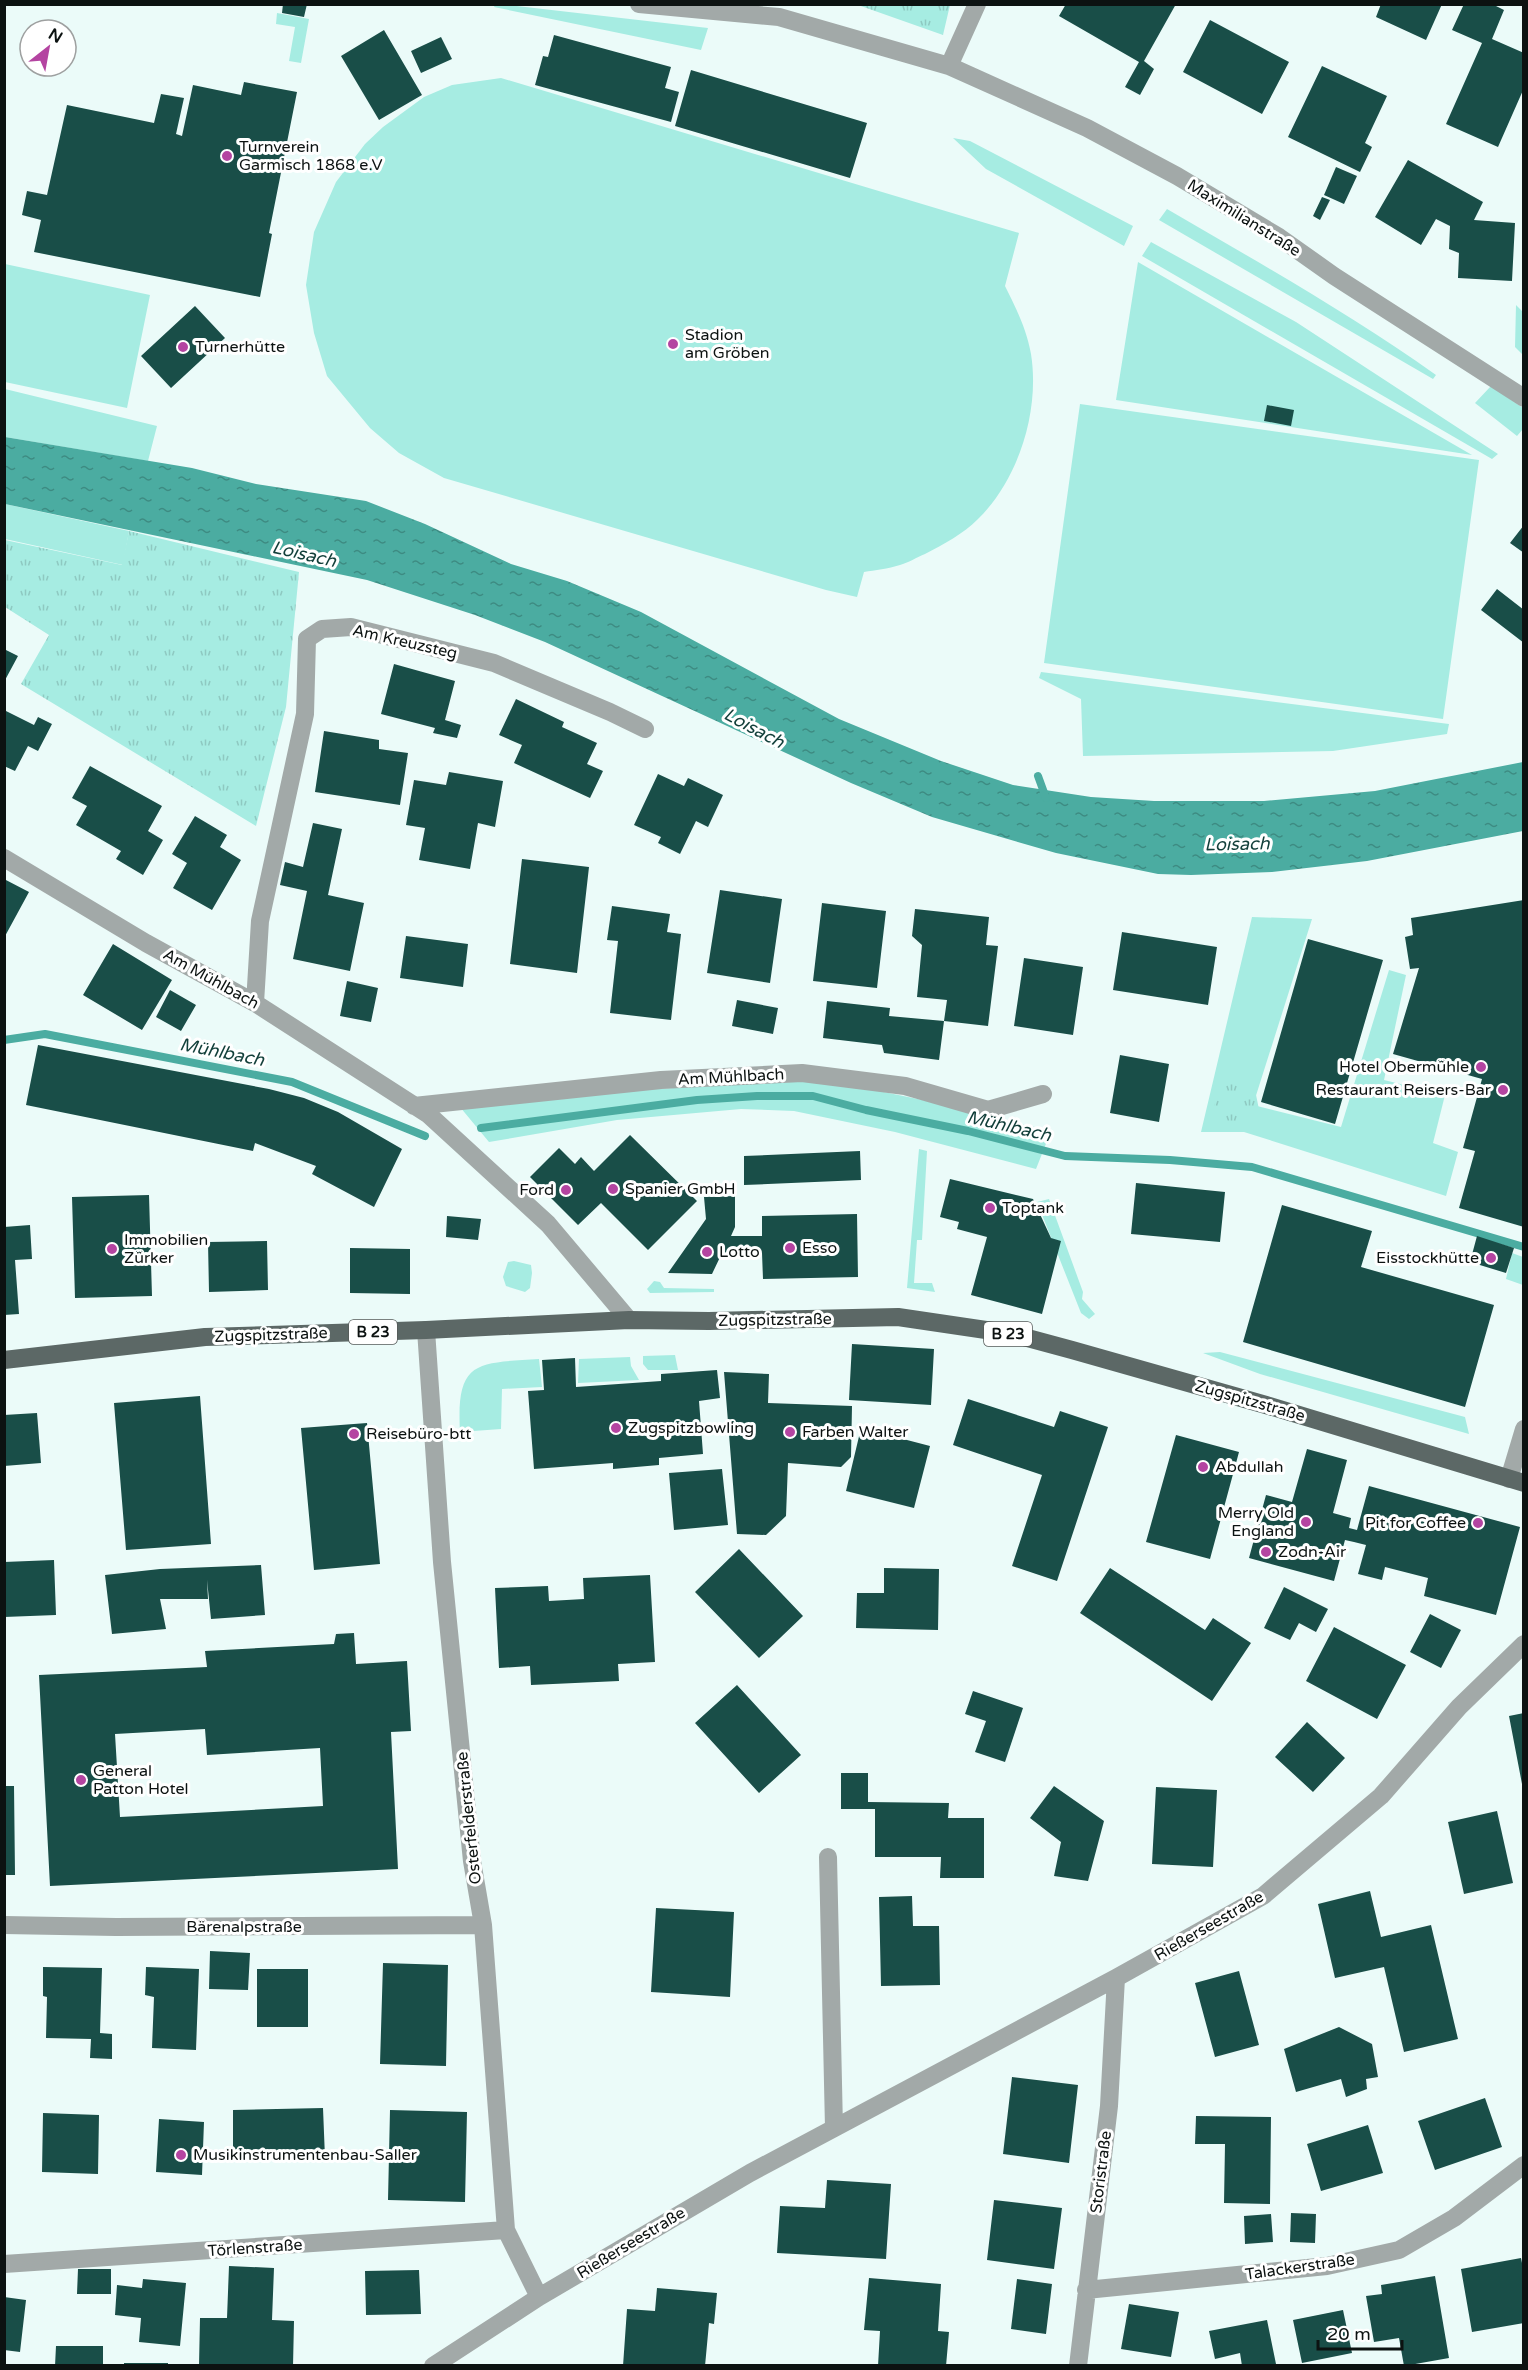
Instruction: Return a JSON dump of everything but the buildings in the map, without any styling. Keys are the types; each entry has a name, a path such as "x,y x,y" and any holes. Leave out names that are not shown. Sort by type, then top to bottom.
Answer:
{"main road":[{"name":"Zugspitzstraße","path":"4,1360 205,1337 426,1330 629,1320 709,1321 898,1317 1013,1334 1266,1405 1516,1481"}],"street":[{"name":"Maximilianstraße","path":"639,4 778,10 949,66 1087,128 1177,176 1279,237 1334,276 1524,398"},
{"path":"949,66 977,4"},
{"name":"Am Kreuzsteg","path":"255,1003 260,921 305,714 307,639 322,629 351,627 483,660 610,712 645,729"},
{"name":"Am Mühlbach","path":"4,858 146,943 255,1003 422,1110 548,1224 629,1320"},
{"name":"Am Mühlbach","path":"422,1110 661,1080 802,1073 905,1086 988,1110 1043,1094"},
{"name":"Osterfelderstraße","path":"426,1330 443,1574 472,1861 483,1925 506,2230 539,2297"},
{"path":"1516,1481 1524,1429"},
{"name":"Rießerseestraße","path":"433,2366 539,2297 750,2173 1116,1978 1263,1896 1380,1796 1459,1707 1524,1644"},
{"path":"828,1857 834,2127"},
{"name":"Bärenalpstraße","path":"4,1925 116,1927 483,1925"},
{"name":"Storistraße","path":"1078,2366 1109,2106 1116,1978"},
{"name":"Talackerstraße","path":"1086,2290 1327,2266 1399,2250 1454,2218 1524,2165"},
{"name":"Törlenstraße","path":"4,2264 506,2230"}],"green space":[{"path":"495,5 708,28 701,50 494,7"},
{"path":"858,5 950,5 943,35"},
{"path":"277,13 309,19 301,63 289,61 295,27 276,24"},
{"name":"Stadion am Gröben","path":"501,78 1019,233 1005,286 1021,319 1031,354 1033,376 1029,420 1015,464 1005,484 978,519 953,538 925,554 891,568 864,572 857,597 826,590 444,478 399,453 370,428 327,376 314,333 306,285 314,232 336,182 365,144 383,127 424,97 452,85"},
{"path":"953,138 970,141 1133,226 1124,246 986,169"},
{"path":"1167,209 1337,310 1436,375 1433,379 1159,220"},
{"path":"1151,242 1296,322 1498,454 1492,459 1142,256"},
{"path":"1138,262 1472,455 1116,400"},
{"path":"5,264 150,295 127,408 5,382"},
{"path":"1516,305 1523,312 1523,355 1515,347"},
{"path":"1491,386 1523,408 1523,429 1517,436 1475,403"},
{"path":"5,389 157,426 148,461 5,437"},
{"path":"1080,404 1479,460 1443,719 1044,663"},
{"path":"5,504 129,531 123,565 5,539"},
{"path":"129,531 299,572 286,707 256,826 21,684 49,635 5,607 5,540 122,565"},
{"path":"1041,672 1449,724 1447,734 1333,751 1083,756 1081,699 1039,678"},
{"path":"1252,917 1312,919 1253,1105 1341,1127 1389,970 1406,975 1384,1080 1445,1095 1433,1143 1458,1152 1446,1196 1244,1132 1201,1132"},
{"path":"1222,1074 1253,1080 1264,1134 1212,1115"},
{"path":"809,1081 840,1083 947,1105 1051,1131 1036,1169 895,1132 794,1111 741,1109 617,1120 489,1142 460,1107 579,1093"},
{"path":"919,1149 927,1151 922,1240 917,1240 914,1283 932,1283 935,1292 907,1288"},
{"path":"1049,1199 1083,1292 1082,1299 1095,1314 1089,1319 1081,1313 1037,1202"},
{"path":"1512,1253 1523,1257 1523,1285 1506,1279"},
{"path":"508,1262 531,1265 530,1288 525,1292 506,1286 503,1277"},
{"path":"654,1281 660,1282 664,1288 714,1289 714,1292 650,1293 647,1289"},
{"path":"1220,1352 1465,1417 1469,1434 1260,1374 1203,1353"},
{"path":"675,1355 678,1370 648,1370 643,1364 643,1356"},
{"path":"630,1357 631,1366 639,1380 578,1383 579,1359"},
{"path":"539,1359 542,1387 502,1389 501,1429 460,1432 462,1391 467,1378 474,1370 500,1362"}],"water":[{"name":"Loisach","path":"5,437 192,468 256,484 366,501 425,524 511,564 567,581 641,612 839,719 941,761 1013,785 1091,797 1154,801 1264,801 1375,791 1523,762 1523,831 1367,861 1272,872 1158,874 1056,853 932,817 851,783 545,642 475,615 367,580 5,504"}],"waterway":[{"path":"1038,776 1046,798"},
{"name":"Mühlbach","path":"4,1040 45,1034 292,1082 425,1136"},
{"name":"Mühlbach","path":"481,1128 697,1100 757,1096 813,1096 866,1110 968,1131 1065,1156 1170,1160 1252,1167 1524,1247"}],"place":[{"name":"Turnverein Garmisch 1868 e.V","path":"227,156"},
{"name":"Stadion am Gröben","path":"673,344"},
{"name":"Turnerhütte","path":"183,347"},
{"name":"Hotel Obermühle","path":"1481,1067"},
{"name":"Restaurant Reisers-Bar","path":"1503,1090"},
{"name":"Spanier GmbH","path":"613,1189"},
{"name":"Ford","path":"566,1190"},
{"name":"Toptank","path":"990,1208"},
{"name":"Esso","path":"790,1248"},
{"name":"Immobilien Zürker","path":"112,1249"},
{"name":"Lotto","path":"707,1252"},
{"name":"Eisstockhütte","path":"1491,1258"},
{"name":"Zugspitzbowling","path":"616,1428"},
{"name":"Farben Walter","path":"790,1432"},
{"name":"Reisebüro-btt","path":"354,1434"},
{"name":"Abdullah","path":"1203,1467"},
{"name":"Merry Old England","path":"1306,1522"},
{"name":"Pit for Coffee","path":"1478,1523"},
{"name":"Zodn-Air","path":"1266,1552"},
{"name":"General Patton Hotel","path":"81,1780"},
{"name":"Musikinstrumentenbau-Saller","path":"181,2155"}]}
